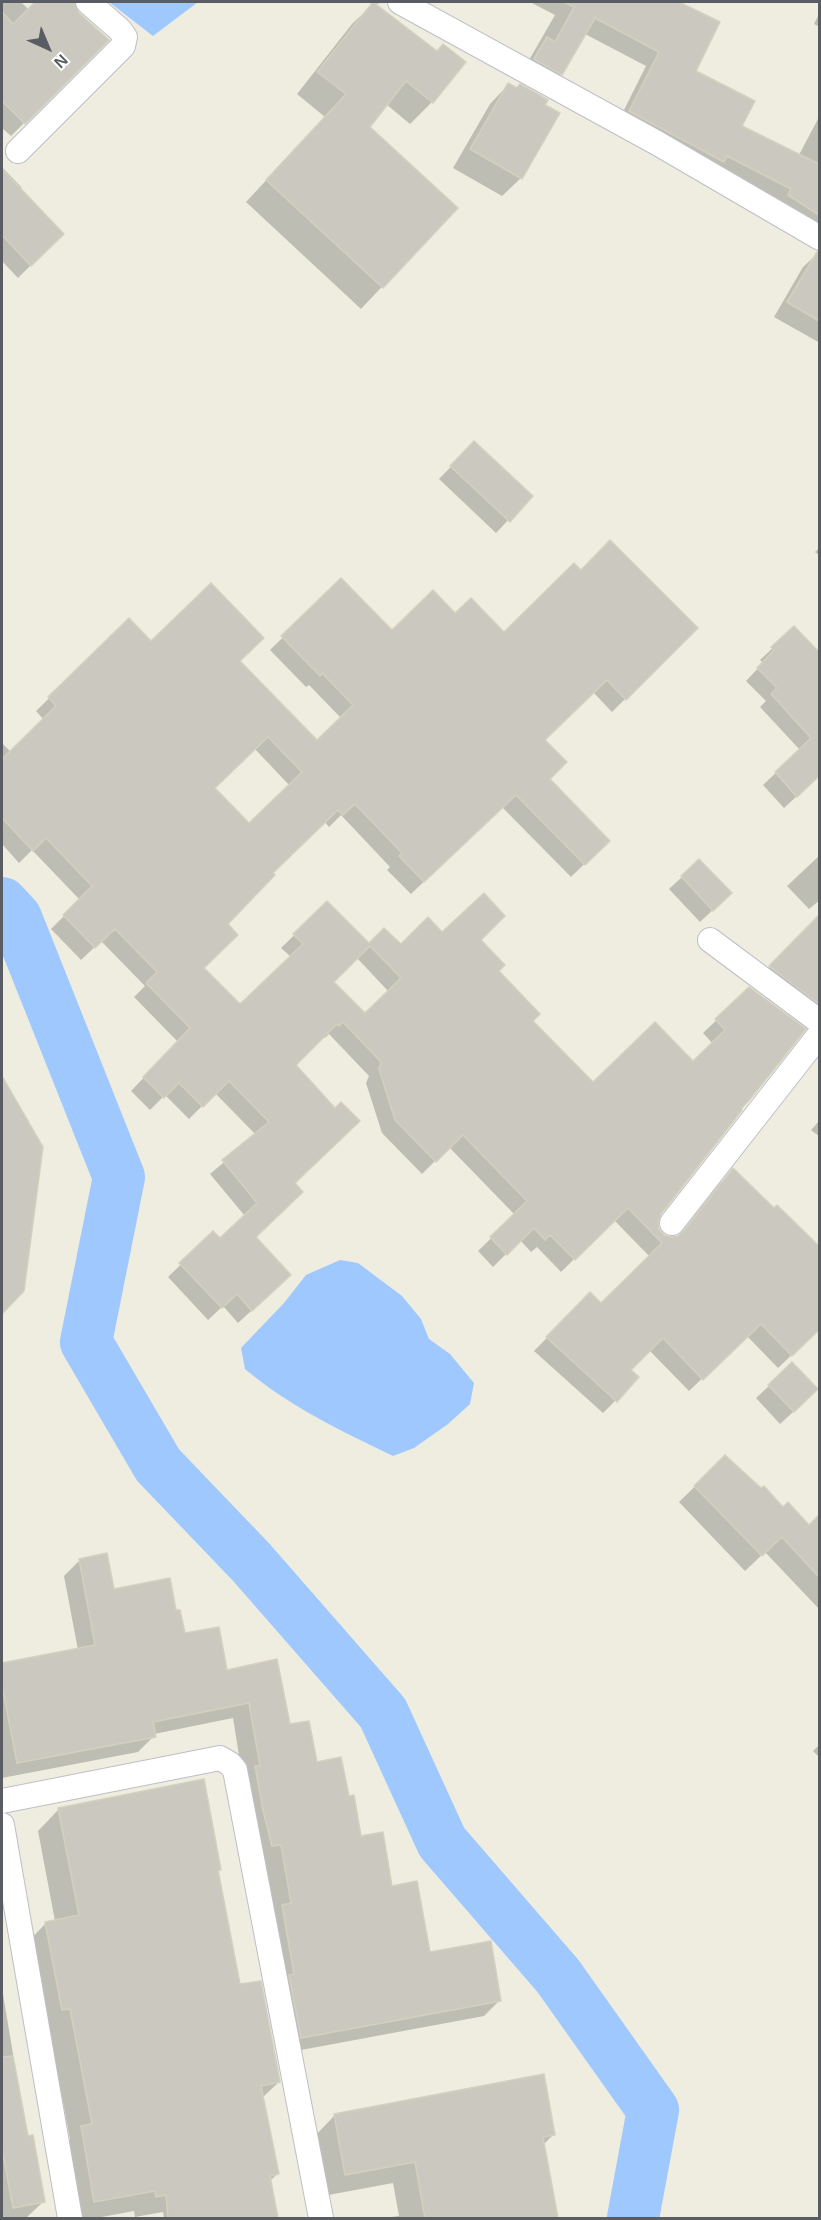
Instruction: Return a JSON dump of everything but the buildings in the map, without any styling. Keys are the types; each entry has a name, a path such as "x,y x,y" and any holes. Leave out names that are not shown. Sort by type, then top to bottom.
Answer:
{"street":[{"path":"18,151 123,46 125,37 120,30 88,2"},
{"path":"400,2 657,143 819,238"},
{"path":"710,940 819,1022"},
{"path":"672,1223 819,1034"},
{"path":"2,1801 220,1758 230,1764 234,1770 321,2218"},
{"path":"2,1825 70,2218"}],"water":[{"path":"109,2 198,2 153,36"},
{"path":"340,1260 358,1263 402,1296 421,1319 429,1339 450,1354 474,1383 470,1404 448,1424 414,1448 393,1456 297,1406 245,1369 241,1348 284,1303 306,1275"}],"waterway":[{"path":"2,903 16,918 119,1177 86,1342 158,1465 251,1562 383,1713 442,1842 558,1976 653,2110 633,2218"}]}
